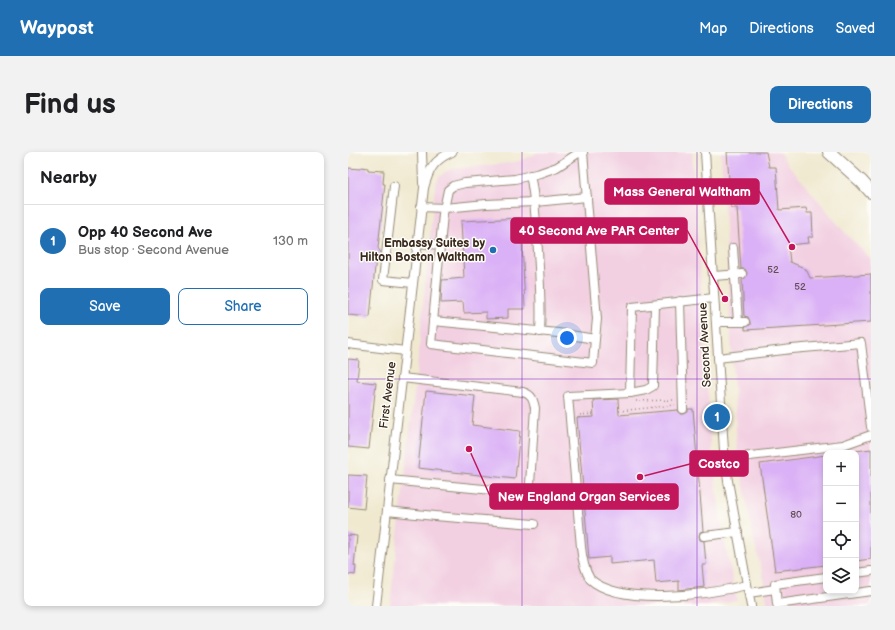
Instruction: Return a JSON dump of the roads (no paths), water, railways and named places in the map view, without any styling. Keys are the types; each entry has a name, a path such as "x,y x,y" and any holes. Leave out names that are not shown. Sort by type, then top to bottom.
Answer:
{"highway":[{"path":"829,152 871,192"}],"street":[{"name":"First Avenue","path":"422,152 424,188"},
{"name":"First Avenue","path":"376,606 424,188 432,166 443,156 452,152"},
{"path":"580,152 557,167 530,175 515,179 465,183 453,186 448,190 431,344 593,363 597,319 588,197 583,152"},
{"name":"Second Avenue","path":"705,152 725,459 751,606"},
{"path":"530,175 535,202 541,308 540,332"},
{"path":"394,186 383,280 413,283"},
{"path":"421,207 445,208 588,197"},
{"path":"417,243 441,246"},
{"path":"716,322 741,322 738,274 733,248"},
{"path":"713,276 738,274"},
{"path":"630,393 632,307 714,298"},
{"path":"680,301 683,410"},
{"path":"655,304 652,386 646,390 630,393 568,396 581,547 586,571 591,580 606,594 617,598 639,601 662,601 748,589 775,589"},
{"path":"433,321 595,339"},
{"path":"718,358 792,349 861,343 871,427"},
{"path":"348,344 405,351"},
{"path":"390,480 524,494 529,490 530,484 535,408 530,394 402,378"},
{"path":"725,459 843,445 871,435"},
{"path":"387,511 534,524"},
{"path":"704,536 738,532"},
{"path":"859,573 871,571"},
{"path":"823,577 775,584 777,604 871,591"}],"place":[{"name":"Mass General Waltham","path":"792,247"},
{"name":"Embassy Suites by Hilton Boston Waltham","path":"493,250"},
{"name":"40 Second Ave PAR Center","path":"725,299"},
{"name":"Opp 40 Second Ave","path":"717,417"},
{"name":"New England Organ Services","path":"469,449"},
{"name":"Costco","path":"640,477"}]}
